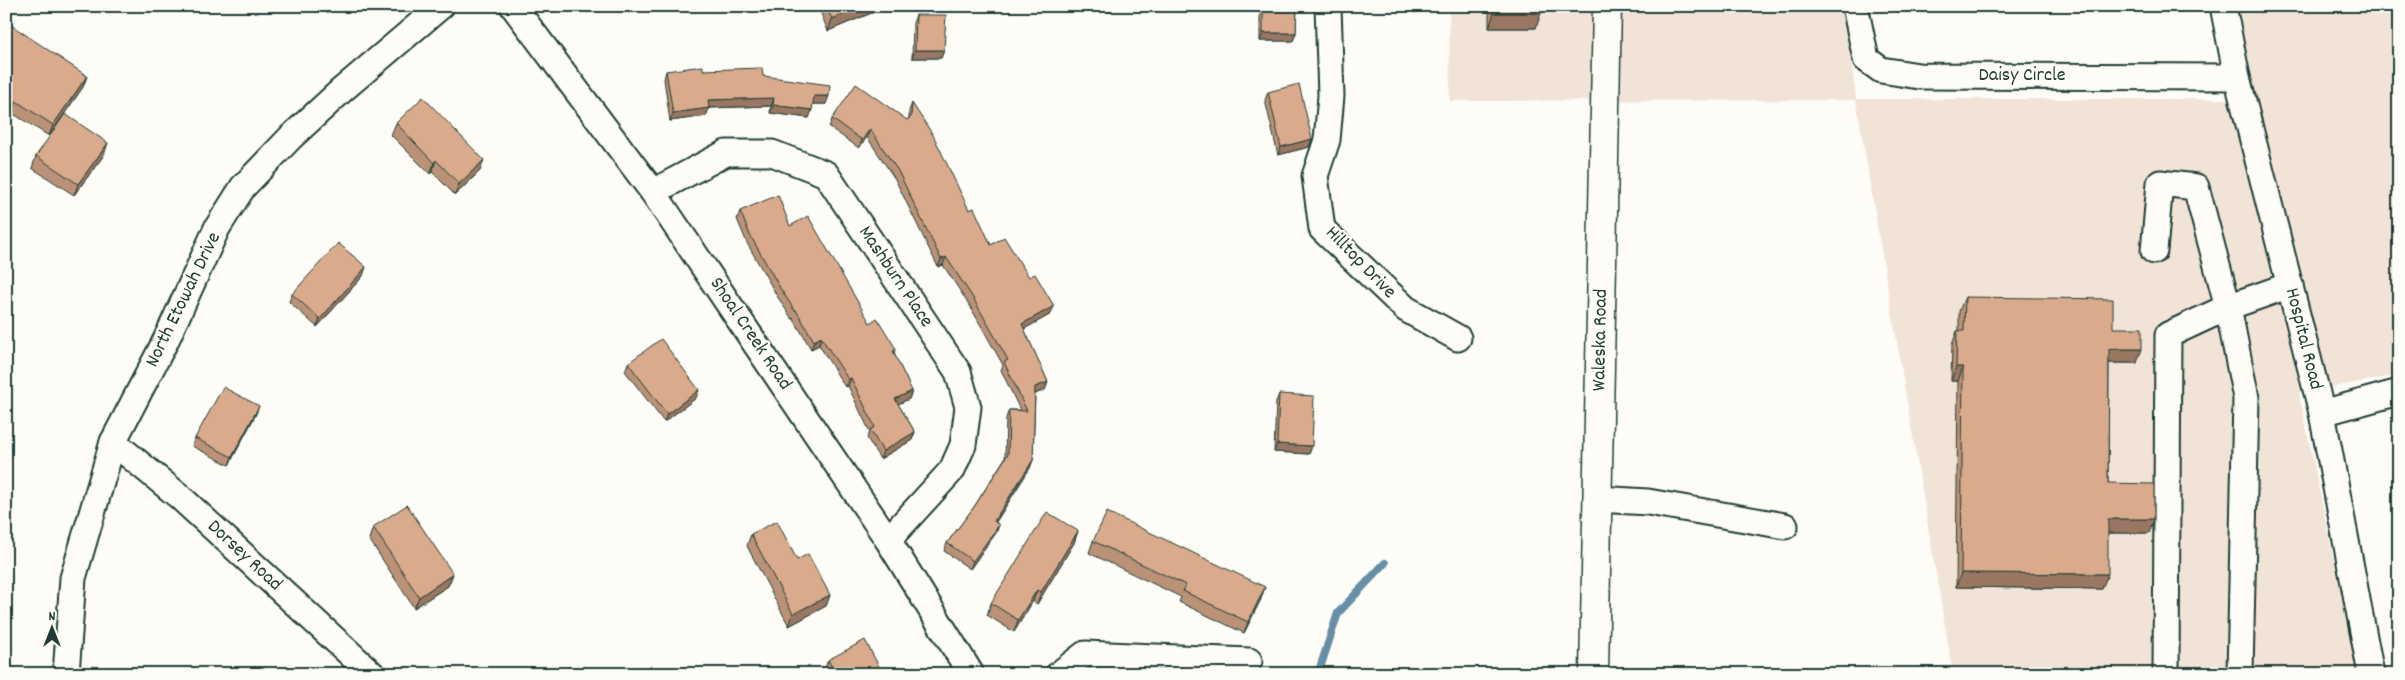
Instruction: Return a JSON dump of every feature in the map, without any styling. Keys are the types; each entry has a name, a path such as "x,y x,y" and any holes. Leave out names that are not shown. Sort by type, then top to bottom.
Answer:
{"main road":[{"name":"Waleska Road","path":"1594,674 1608,6"}],"street":[{"name":"North Etowah Drive","path":"66,674 73,578 113,442 166,340 213,237 243,187 291,137 342,90 441,6"},
{"name":"Shoal Creek Road","path":"513,6 653,192 888,540 971,674"},
{"name":"Hilltop Drive","path":"1328,6 1331,96 1327,140 1315,176 1322,229 1406,309 1458,338"},
{"name":"Daisy Circle","path":"1855,6 1866,59 1881,70 1919,76 2237,77"},
{"name":"Hospital Road","path":"2223,6 2237,77 2322,413 2371,674"},
{"name":"Mashburn Place","path":"653,192 726,153 772,153 826,174 832,182 958,372 968,407 962,444 952,470 888,540"},
{"path":"2154,251 2160,183 2196,187 2228,307 2246,398 2240,674"},
{"path":"2166,674 2168,335 2228,307 2290,286"},
{"path":"2322,413 2399,392"},
{"name":"Dorsey Road","path":"113,442 180,497 372,674"},
{"path":"1597,499 1648,502 1785,526"},
{"path":"1059,674 1085,654 1249,661"}],"shaded area":[{"path":"1449,6 1845,6 1856,99 2249,99 2222,6 2399,6 2399,375 2299,393 2358,674 1953,674 1856,100 1450,101"}],"building":[{"path":"826,6 864,6 832,19"},
{"path":"1263,6 1297,6 1296,33 1263,33"},
{"path":"1494,6 1541,6 1541,13 1494,13"},
{"path":"916,15 946,15 944,50 915,50"},
{"path":"8,23 87,76 53,125 16,101 10,110 6,108 6,69 12,61 6,57 6,26"},
{"path":"703,66 703,70 762,68 763,76 830,85 829,96 814,96 812,110 773,105 774,98 708,100 709,108 673,113 666,71"},
{"path":"856,84 907,120 911,117 912,103 933,135 969,210 974,208 991,245 1004,237 1029,277 1035,274 1054,306 1022,324 1048,382 1035,387 1033,460 994,521 999,525 973,561 947,543 974,507 1008,454 1009,410 1027,411 1004,362 1008,360 973,298 946,257 941,259 898,171 870,129 862,140 832,119"},
{"path":"1299,84 1312,139 1281,147 1268,92"},
{"path":"423,97 484,160 459,184 436,160 434,163 396,123"},
{"path":"65,114 108,143 78,184 36,156"},
{"path":"778,195 790,226 808,216 870,323 877,318 896,349 893,351 912,391 895,399 915,432 883,451 870,430 875,427 851,378 848,379 821,337 814,341 796,310 780,288 750,235 740,211"},
{"path":"338,243 366,267 320,319 292,294"},
{"path":"1965,297 2113,299 2113,328 2142,328 2142,349 2109,349 2108,483 2154,484 2154,519 2108,519 2108,574 1961,573 1963,367 1956,367 1957,331 1964,331"},
{"path":"661,339 699,390 667,414 628,363"},
{"path":"223,387 259,406 232,457 195,438"},
{"path":"1279,394 1314,396 1312,446 1277,444"},
{"path":"407,505 453,574 419,597 373,527"},
{"path":"1047,512 1078,531 1041,592 1037,590 1018,620 991,603"},
{"path":"1107,512 1265,587 1248,622 1183,591 1186,585 1093,541"},
{"path":"777,521 797,560 808,554 830,595 793,614 751,534"},
{"path":"865,640 883,674 836,674 828,660"}],"waterway":[{"path":"1318,674 1338,613 1385,563"}]}
